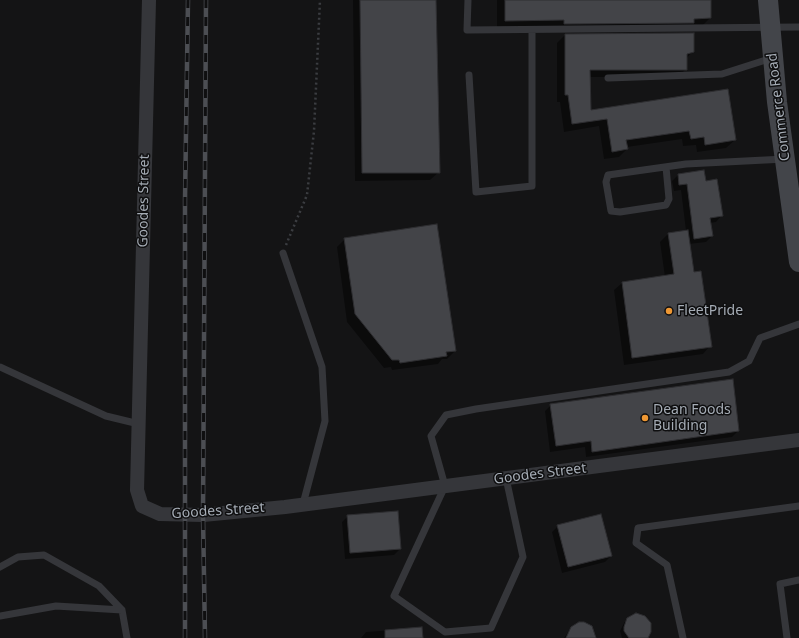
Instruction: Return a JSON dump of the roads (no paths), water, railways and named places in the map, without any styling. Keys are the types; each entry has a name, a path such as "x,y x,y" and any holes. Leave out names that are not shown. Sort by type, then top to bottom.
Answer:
{"main road":[{"name":"Commerce Road","path":"768,0 772,58 799,262"}],"street":[{"name":"Goodes Street","path":"149,0 137,490 142,506 160,514 184,515 303,504 799,440"}],"lane":[{"path":"468,0 467,30 770,29 799,27"},
{"path":"470,76 476,192 532,186 532,30"},
{"path":"608,78 722,74 772,58"},
{"path":"666,167 669,199 666,206 620,212 611,211 606,182 608,175 686,164 785,159"},
{"path":"283,253 322,367 325,421 303,504"},
{"path":"506,478 523,557 490,628 445,632 394,596 444,486 431,436 446,415 476,409 728,372 749,361 760,338 799,324"},
{"path":"0,367 106,416 139,424"},
{"path":"683,638 667,565 636,543 638,528 799,506"},
{"path":"0,567 18,558 44,555 99,586 122,610 126,638"},
{"path":"787,638 780,584 799,580"},
{"path":"0,616 56,606 122,610"}],"railway":[{"path":"185,638 185,200 188,0"},
{"path":"205,638 203,515 206,0"}],"place":[{"name":"FleetPride","path":"669,311"},
{"name":"Dean Foods Building","path":"645,418"}]}
